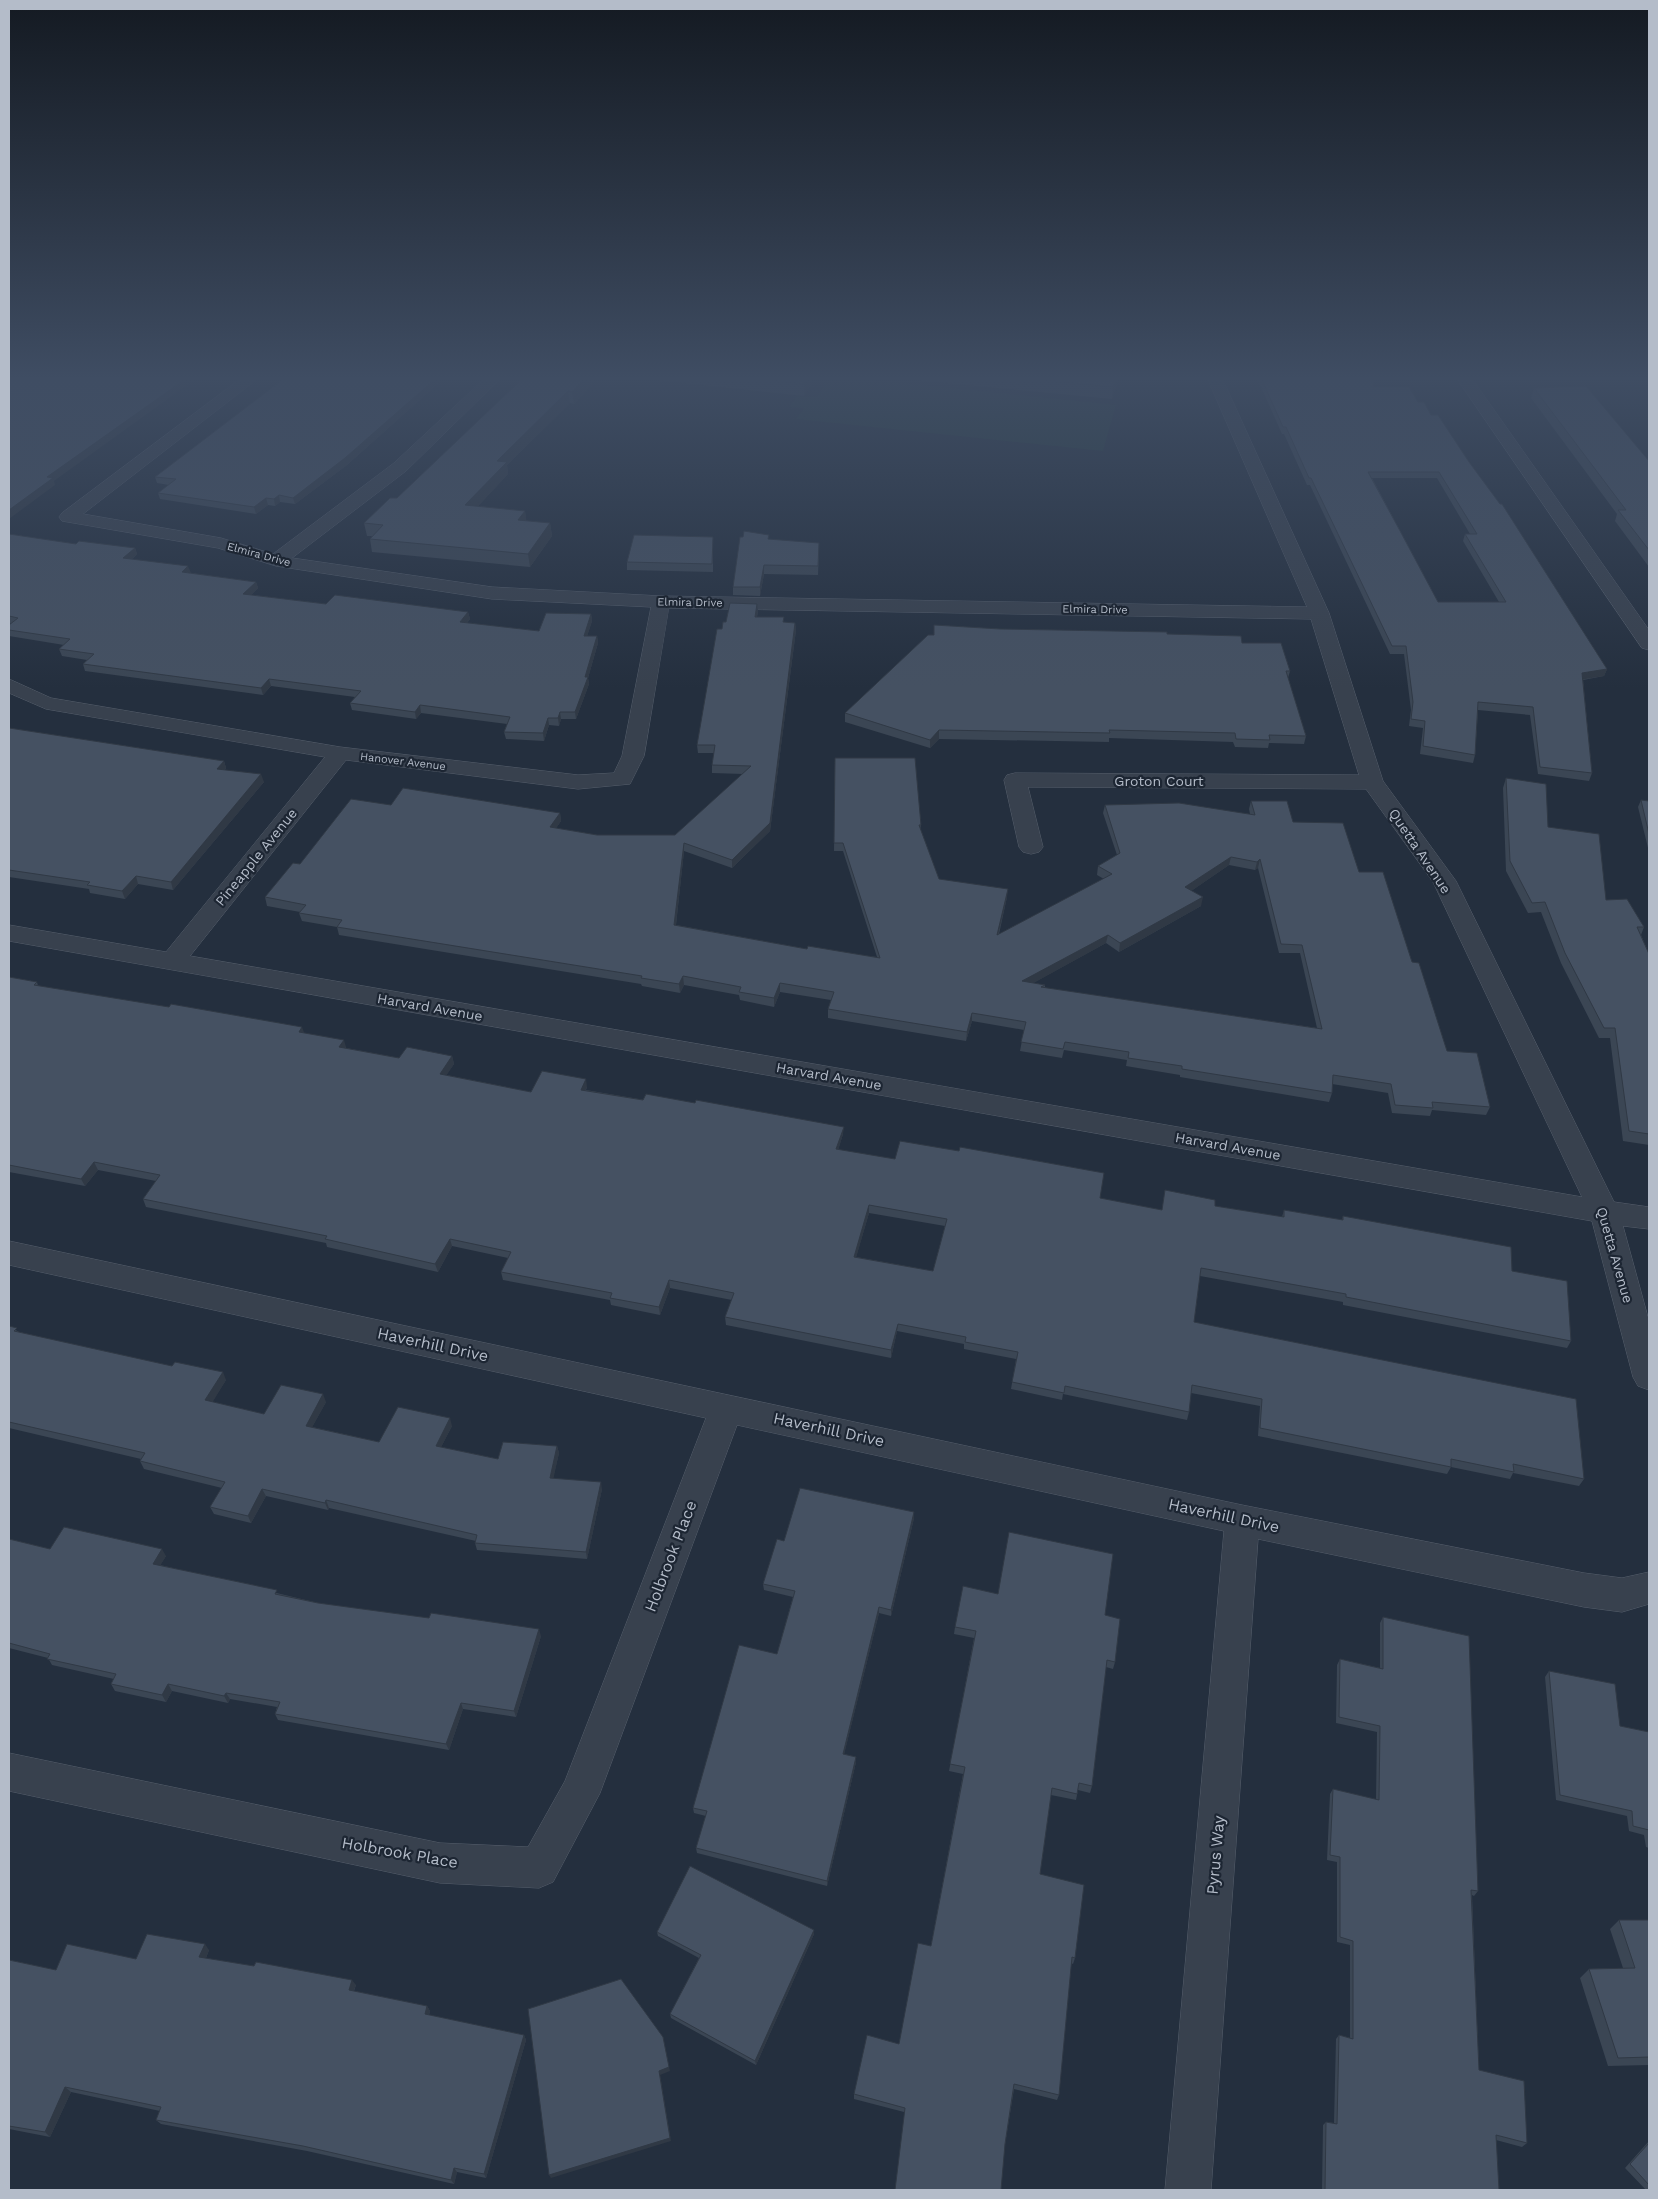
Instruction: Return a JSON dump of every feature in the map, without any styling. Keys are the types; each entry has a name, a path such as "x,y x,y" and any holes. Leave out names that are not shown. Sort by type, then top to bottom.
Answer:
{"street":[{"name":"Elmira Drive","path":"114,483 68,517 222,543 276,561 492,593 661,602 1319,612"},
{"path":"276,561 381,483"},
{"name":"Quetta Avenue","path":"1261,483 1319,612 1372,782 1444,881 1604,1212 1649,1377"},
{"path":"1537,483 1649,644"},
{"name":"Hanover Avenue","path":"9,684 46,703 340,753 578,782 622,779 633,756 661,602"},
{"name":"Pineapple Avenue","path":"172,962 340,753"},
{"name":"Groton Court","path":"1031,847 1014,780 1372,782"},
{"name":"Harvard Avenue","path":"9,933 1604,1212 1649,1218"},
{"name":"Haverhill Drive","path":"9,1253 1242,1520 1584,1590 1622,1595 1649,1588"},
{"name":"Holbrook Place","path":"9,1772 440,1863 539,1868 580,1793 726,1407"},
{"name":"Pyrus Way","path":"1188,2190 1242,1520"}],"building":[{"path":"9,483 47,483 9,510"},
{"path":"171,483 313,483 293,498 279,495 274,499 266,498 254,507 158,493"},
{"path":"413,483 487,483 465,505 525,511 518,520 550,523 528,554 370,539 383,525 364,523 390,498 397,498"},
{"path":"1313,483 1374,483 1438,602 1506,602 1465,534 1477,534 1446,483 1484,483 1500,504 1502,504 1607,669 1582,673 1592,773 1540,767 1533,707 1478,702 1475,755 1423,746 1425,721 1411,719 1413,702 1406,646 1392,646"},
{"path":"1605,483 1649,483 1649,550 1618,510 1626,510"},
{"path":"744,531 769,535 768,539 819,543 818,566 764,565 760,587 733,587 740,537 743,537"},
{"path":"9,534 76,544 79,541 135,548 123,558 188,566 182,572 256,582 243,594 326,604 335,595 468,612 460,622 539,631 546,613 591,614 584,636 597,636 585,677 588,677 575,712 560,712 558,718 548,718 543,733 504,732 510,717 420,705 415,712 350,703 361,691 269,679 261,688 83,664 94,654 59,649 70,639 9,630 9,625 18,618 9,616"},
{"path":"634,535 713,537 712,564 627,562"},
{"path":"730,603 757,604 755,617 784,617 783,622 795,623 770,823 732,860 684,843 674,925 807,949 808,946 880,958 843,843 834,843 835,758 915,758 921,825 919,825 939,879 1008,889 997,935 1112,874 1098,866 1120,853 1105,805 1179,803 1255,815 1251,801 1287,801 1293,822 1343,823 1359,872 1383,872 1412,962 1419,963 1447,1051 1477,1053 1490,1107 1432,1102 1433,1108 1395,1105 1391,1084 1333,1075 1332,1093 1182,1069 1182,1066 1128,1058 1129,1052 1065,1042 1063,1049 1021,1042 1026,1022 972,1013 967,1032 828,1009 834,992 780,983 774,998 739,992 741,987 683,976 679,984 641,978 642,976 337,927 342,920 299,913 306,905 265,897 293,863 300,864 351,799 391,805 403,788 560,813 550,827 597,835 675,835 751,766 712,765 715,745 697,745 717,629 722,629 723,622 726,622","holes":["1231,857 1257,862 1260,859 1281,944 1302,945 1322,1029 1041,987 1045,985 1022,981 1108,935 1120,943 1203,897 1185,887"]},
{"path":"934,625 1000,629 1167,632 1167,634 1241,636 1242,643 1281,643 1290,671 1286,671 1306,736 1269,735 1270,740 1236,739 1235,733 1109,730 1110,733 939,730 930,740 845,713 928,635 934,635"},
{"path":"9,728 224,761 217,769 261,774 171,882 136,876 122,891 87,885 90,882 9,870"},
{"path":"1506,778 1546,784 1548,827 1599,834 1606,900 1627,899 1644,927 1637,927 1649,954 1649,1134 1629,1131 1615,1028 1604,1028 1565,953 1545,902 1532,903 1510,861"},
{"path":"1641,800 1649,801 1649,834"},
{"path":"9,977 37,982 34,985 169,1007 171,1004 302,1027 299,1032 344,1040 339,1047 399,1058 407,1047 452,1056 440,1074 531,1092 542,1071 586,1079 581,1090 643,1100 646,1094 695,1103 696,1100 844,1127 836,1149 895,1159 900,1141 959,1151 960,1147 1104,1173 1100,1198 1162,1210 1165,1190 1215,1200 1215,1206 1284,1217 1284,1210 1343,1220 1343,1216 1511,1247 1512,1271 1567,1281 1571,1341 1346,1297 1346,1294 1201,1268 1194,1322 1576,1399 1584,1479 1513,1464 1514,1472 1451,1459 1451,1467 1260,1428 1262,1399 1192,1385 1189,1412 1065,1386 1064,1393 1012,1382 1018,1352 965,1342 966,1337 898,1324 891,1350 725,1317 734,1293 669,1280 659,1307 610,1298 612,1293 501,1272 511,1252 450,1239 435,1264 325,1239 327,1236 143,1199 160,1175 94,1162 81,1179 9,1165","holes":["869,1205 947,1219 933,1271 854,1257"]},
{"path":"9,1326 17,1328 14,1331 172,1366 175,1362 223,1372 205,1400 264,1414 281,1385 323,1394 306,1426 379,1442 398,1407 450,1418 436,1446 498,1459 503,1442 557,1446 550,1478 601,1482 586,1552 475,1543 477,1535 326,1500 325,1503 262,1489 248,1516 210,1507 225,1482 140,1461 145,1453 9,1422"},
{"path":"800,1488 914,1512 891,1610 879,1607 843,1754 856,1757 827,1881 696,1848 707,1811 693,1808 739,1645 777,1654 795,1591 763,1584 777,1539 784,1541"},
{"path":"64,1527 162,1549 153,1564 277,1590 275,1594 318,1603 429,1618 431,1613 539,1629 514,1711 461,1703 446,1744 275,1714 280,1702 226,1693 224,1696 168,1684 162,1695 111,1684 116,1674 47,1659 50,1654 9,1643 9,1539 50,1549"},
{"path":"1009,1532 1113,1554 1105,1615 1120,1619 1115,1662 1107,1660 1092,1786 1079,1783 1077,1794 1052,1788 1040,1874 1084,1885 1075,1958 1072,1957 1059,2095 1014,2084 1005,2144 1001,2190 895,2190 905,2108 854,2094 867,2035 899,2044 918,1943 931,1946 965,1767 950,1764 976,1631 955,1627 963,1586 998,1594"},
{"path":"1383,1617 1469,1636 1478,1891 1471,1890 1479,2070 1524,2081 1527,2143 1496,2135 1499,2190 1325,2190 1326,2122 1337,2124 1339,2035 1353,2039 1353,1941 1340,1937 1340,1857 1330,1855 1333,1789 1379,1800 1380,1726 1339,1717 1340,1659 1383,1669"},
{"path":"1549,1671 1615,1684 1620,1726 1649,1732 1649,1830 1633,1826 1632,1811 1560,1795"},
{"path":"690,1866 814,1930 755,2061 670,2014 701,1955 657,1932"},
{"path":"1619,1920 1649,1920 1649,2057 1618,2058 1589,1969 1635,1968"},
{"path":"147,1934 205,1944 199,1957 254,1966 256,1962 352,1980 349,1990 427,2006 425,2014 524,2035 484,2174 454,2168 451,2180 303,2146 156,2120 161,2107 65,2087 45,2132 9,2126 9,1960 56,1970 67,1944 136,1959"},
{"path":"621,1979 663,2037 669,2067 659,2071 670,2138 549,2175 528,2009"},
{"path":"1649,2143 1649,2185 1630,2164"}]}
